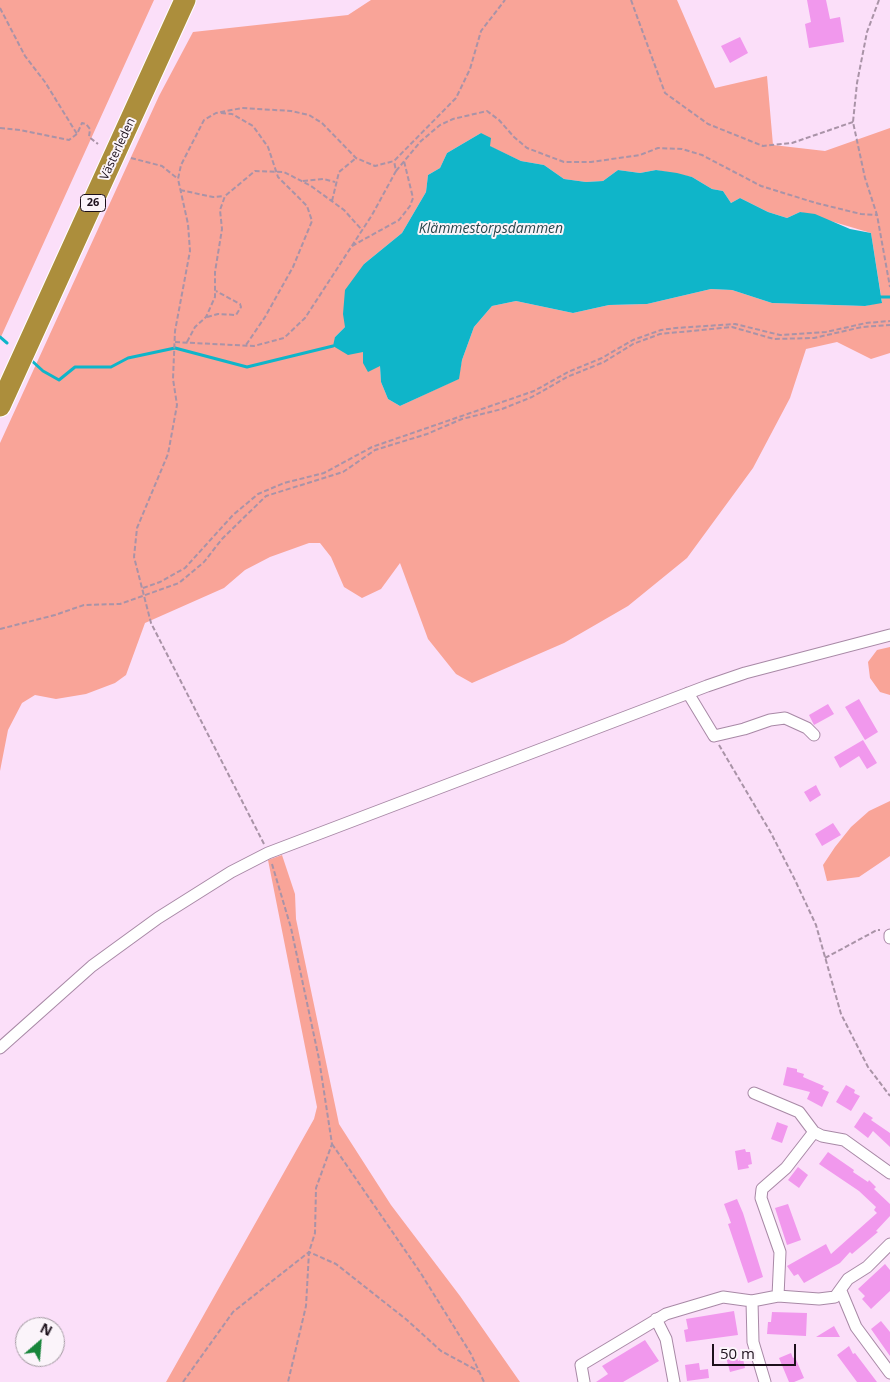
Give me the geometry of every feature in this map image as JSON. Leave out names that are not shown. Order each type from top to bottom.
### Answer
[{"type":"highway","name":"Västerleden","points":[[0,387],[176,0]]},
{"type":"highway","name":"Västerleden","points":[[0,406],[185,0]]},
{"type":"street","points":[[0,1048],[92,966],[158,918],[231,872],[268,853],[745,673],[890,635]]},
{"type":"street","points":[[688,693],[714,736],[744,729],[770,720],[785,718],[801,724],[814,735]]},
{"type":"street","points":[[754,1093],[799,1112],[814,1132],[822,1136],[844,1140],[890,1173]]},
{"type":"street","points":[[778,1296],[780,1252],[761,1198],[762,1189],[786,1168],[814,1132]]},
{"type":"street","points":[[584,1382],[581,1365],[656,1319],[679,1309],[723,1297],[752,1301],[778,1296],[827,1299],[835,1297],[841,1292],[848,1279],[867,1267],[890,1244]]},
{"type":"street","points":[[841,1292],[856,1328],[890,1373]]},
{"type":"street","points":[[752,1301],[754,1342],[765,1382]]},
{"type":"street","points":[[656,1319],[666,1339],[674,1382]]},
{"type":"path","points":[[484,1382],[471,1354],[420,1272],[332,1144],[319,1059],[292,928],[268,853],[151,623],[134,557],[136,528],[168,454],[177,405],[173,380],[176,319],[190,251],[188,224],[178,179],[181,165],[204,120],[216,113],[242,108],[291,111],[309,115],[322,123],[339,144],[356,158],[375,166],[394,161],[456,98],[470,69],[481,31],[505,0]]},
{"type":"path","points":[[631,0],[665,93],[708,124],[763,146],[792,143],[853,122]]},
{"type":"path","points":[[879,0],[867,32],[857,83],[853,122],[865,178],[877,214],[890,286]]},
{"type":"path","points":[[0,8],[25,56],[50,90],[77,134]]},
{"type":"path","points":[[175,342],[254,346],[284,338],[305,318],[362,230],[396,171],[417,146],[440,125],[454,119],[487,111],[499,120],[527,148],[564,162],[591,162],[640,155],[658,148],[682,149],[702,155],[761,186],[816,203],[861,214],[877,214]]},
{"type":"path","points":[[216,113],[232,114],[253,126],[268,147],[278,176],[307,206],[312,220],[293,267],[265,317],[246,345]]},
{"type":"path","points":[[0,128],[69,140],[77,134],[82,123],[86,124],[90,129],[89,137],[98,144]]},
{"type":"path","points":[[412,142],[417,146]]},
{"type":"path","points":[[127,157],[162,166],[178,179]]},
{"type":"path","points":[[332,201],[335,182],[339,172],[356,158]]},
{"type":"path","points":[[394,161],[396,171]]},
{"type":"path","points":[[351,247],[399,220],[410,206],[413,198],[404,161]]},
{"type":"path","points":[[187,342],[195,327],[206,317],[216,291],[215,272],[222,229],[220,210],[225,196],[255,171],[275,170],[303,181],[344,210],[362,230]]},
{"type":"path","points":[[303,181],[323,179],[335,182]]},
{"type":"path","points":[[180,190],[214,197],[225,196]]},
{"type":"path","points":[[206,317],[218,314],[236,315],[239,311],[240,304],[216,291]]},
{"type":"path","points":[[143,588],[160,582],[186,568],[233,515],[258,494],[284,483],[324,473],[372,447],[534,391],[568,372],[602,358],[632,340],[661,330],[676,328],[735,324],[780,335],[826,332],[866,323],[890,321]]},
{"type":"path","points":[[0,629],[55,616],[84,605],[120,604],[179,584],[204,562],[222,539],[266,496],[342,472],[375,450],[427,434],[462,419],[502,410],[532,397],[568,377],[604,362],[633,344],[660,334],[732,327],[774,339],[814,338],[862,327],[890,325]]},
{"type":"path","points":[[714,736],[772,833],[795,880],[816,925],[841,1014],[868,1066],[890,1096]]},
{"type":"path","points":[[824,959],[877,930],[888,935]]},
{"type":"path","points":[[288,1382],[306,1306],[309,1252],[315,1233],[316,1188],[332,1144]]},
{"type":"path","points":[[309,1252],[336,1264],[407,1320],[441,1351],[480,1372]]},
{"type":"path","points":[[183,1382],[232,1312],[309,1252]]},
{"type":"shaded area","points":[[0,0],[154,0],[0,339]]},
{"type":"shaded area","points":[[371,0],[677,0],[715,88],[767,76],[773,145],[825,151],[890,128],[890,353],[871,359],[837,342],[806,349],[790,398],[753,468],[687,558],[628,606],[564,643],[472,683],[456,674],[428,639],[400,563],[381,589],[362,598],[344,587],[331,557],[320,543],[309,543],[270,557],[245,570],[224,588],[145,623],[126,675],[115,683],[86,694],[56,699],[35,695],[22,703],[8,730],[0,771],[0,443],[159,96],[193,32],[348,15]],"holes":[[[481,133],[489,146],[521,161],[544,165],[564,179],[586,182],[603,181],[618,170],[640,173],[656,170],[692,177],[712,189],[723,191],[731,203],[740,198],[768,212],[787,218],[800,212],[871,233],[882,302],[865,306],[772,303],[732,290],[711,289],[647,304],[609,305],[573,313],[516,301],[492,306],[474,327],[462,360],[458,379],[400,406],[388,399],[381,382],[380,366],[364,352],[335,337],[345,327],[364,264],[402,233],[426,192],[428,175],[440,168],[447,153]]]},
{"type":"shaded area","points":[[890,647],[890,695],[880,692],[870,678],[868,662],[877,650]]},
{"type":"shaded area","points":[[890,801],[890,856],[859,877],[827,881],[823,865],[835,847],[851,827],[869,811]]},
{"type":"shaded area","points":[[282,855],[295,894],[296,919],[339,1124],[391,1205],[460,1296],[520,1382],[166,1382],[314,1119],[317,1107],[268,860]]},
{"type":"water","name":"Klämmestorpsdammen","points":[[481,133],[491,138],[490,146],[521,161],[544,165],[564,179],[586,182],[603,181],[618,170],[640,173],[656,170],[677,173],[692,177],[712,189],[723,191],[731,203],[740,198],[768,212],[787,218],[800,212],[815,214],[850,229],[871,233],[882,303],[865,306],[772,303],[732,290],[711,289],[647,304],[609,305],[573,313],[516,301],[492,306],[474,327],[462,360],[459,379],[400,406],[388,399],[381,382],[380,366],[368,372],[363,363],[363,352],[348,355],[333,346],[335,337],[345,327],[343,314],[345,290],[364,264],[402,233],[426,192],[428,175],[440,168],[447,153]]},
{"type":"building","points":[[807,0],[826,0],[830,19],[840,17],[844,42],[809,48],[805,24],[811,22]]},
{"type":"building","points":[[740,37],[748,53],[730,63],[721,46]]},
{"type":"building","points":[[859,699],[878,732],[865,740],[845,707]]},
{"type":"building","points":[[828,704],[834,714],[814,725],[809,715]]},
{"type":"building","points":[[863,740],[877,763],[867,769],[859,756],[840,768],[834,757]]},
{"type":"building","points":[[816,785],[821,795],[810,802],[804,792]]},
{"type":"building","points":[[833,823],[841,835],[822,846],[815,834]]},
{"type":"building","points":[[787,1067],[797,1069],[797,1072],[804,1074],[803,1077],[824,1086],[822,1089],[829,1092],[822,1107],[807,1099],[810,1092],[783,1085]]},
{"type":"building","points":[[846,1085],[855,1090],[854,1093],[860,1096],[851,1111],[836,1102]]},
{"type":"building","points":[[864,1112],[873,1118],[871,1120],[890,1133],[890,1147],[873,1131],[868,1138],[854,1127]]},
{"type":"building","points":[[777,1122],[788,1126],[782,1143],[771,1139]]},
{"type":"building","points":[[745,1149],[746,1152],[750,1152],[752,1164],[748,1165],[749,1168],[738,1170],[735,1151]]},
{"type":"building","points":[[828,1152],[854,1170],[853,1172],[868,1182],[869,1180],[876,1187],[874,1189],[890,1204],[890,1216],[876,1231],[878,1232],[852,1254],[850,1252],[840,1263],[804,1283],[798,1274],[794,1276],[787,1266],[826,1244],[831,1254],[877,1213],[874,1210],[876,1207],[859,1191],[819,1164]]},
{"type":"building","points":[[798,1167],[808,1175],[799,1188],[788,1180]]},
{"type":"building","points":[[737,1199],[763,1277],[748,1283],[728,1224],[731,1223],[724,1204]]},
{"type":"building","points":[[788,1204],[801,1240],[787,1245],[775,1208]]},
{"type":"building","points":[[885,1264],[890,1270],[890,1291],[871,1309],[862,1299],[865,1296],[858,1289]]},
{"type":"building","points":[[734,1311],[738,1335],[686,1342],[684,1330],[688,1329],[686,1319]]},
{"type":"building","points":[[772,1312],[807,1313],[806,1336],[767,1334],[768,1322],[771,1322]]},
{"type":"building","points":[[881,1321],[890,1332],[890,1356],[871,1329]]},
{"type":"building","points":[[834,1326],[840,1337],[816,1337]]},
{"type":"building","points":[[645,1340],[659,1361],[623,1382],[596,1382],[608,1374],[602,1366]]},
{"type":"building","points":[[849,1346],[853,1354],[855,1353],[877,1382],[857,1382],[837,1355]]},
{"type":"building","points":[[791,1353],[793,1358],[795,1357],[804,1378],[794,1382],[789,1382],[779,1358]]},
{"type":"building","points":[[736,1354],[738,1361],[743,1359],[745,1368],[730,1372],[726,1357]]},
{"type":"building","points":[[699,1363],[700,1370],[708,1369],[709,1378],[687,1381],[685,1365]]},
{"type":"waterway","points":[[880,297],[890,297]]},
{"type":"waterway","points":[[0,337],[7,343]]},
{"type":"waterway","points":[[31,360],[43,371],[59,380],[75,367],[111,367],[128,358],[175,348],[247,367],[333,346]]}]
